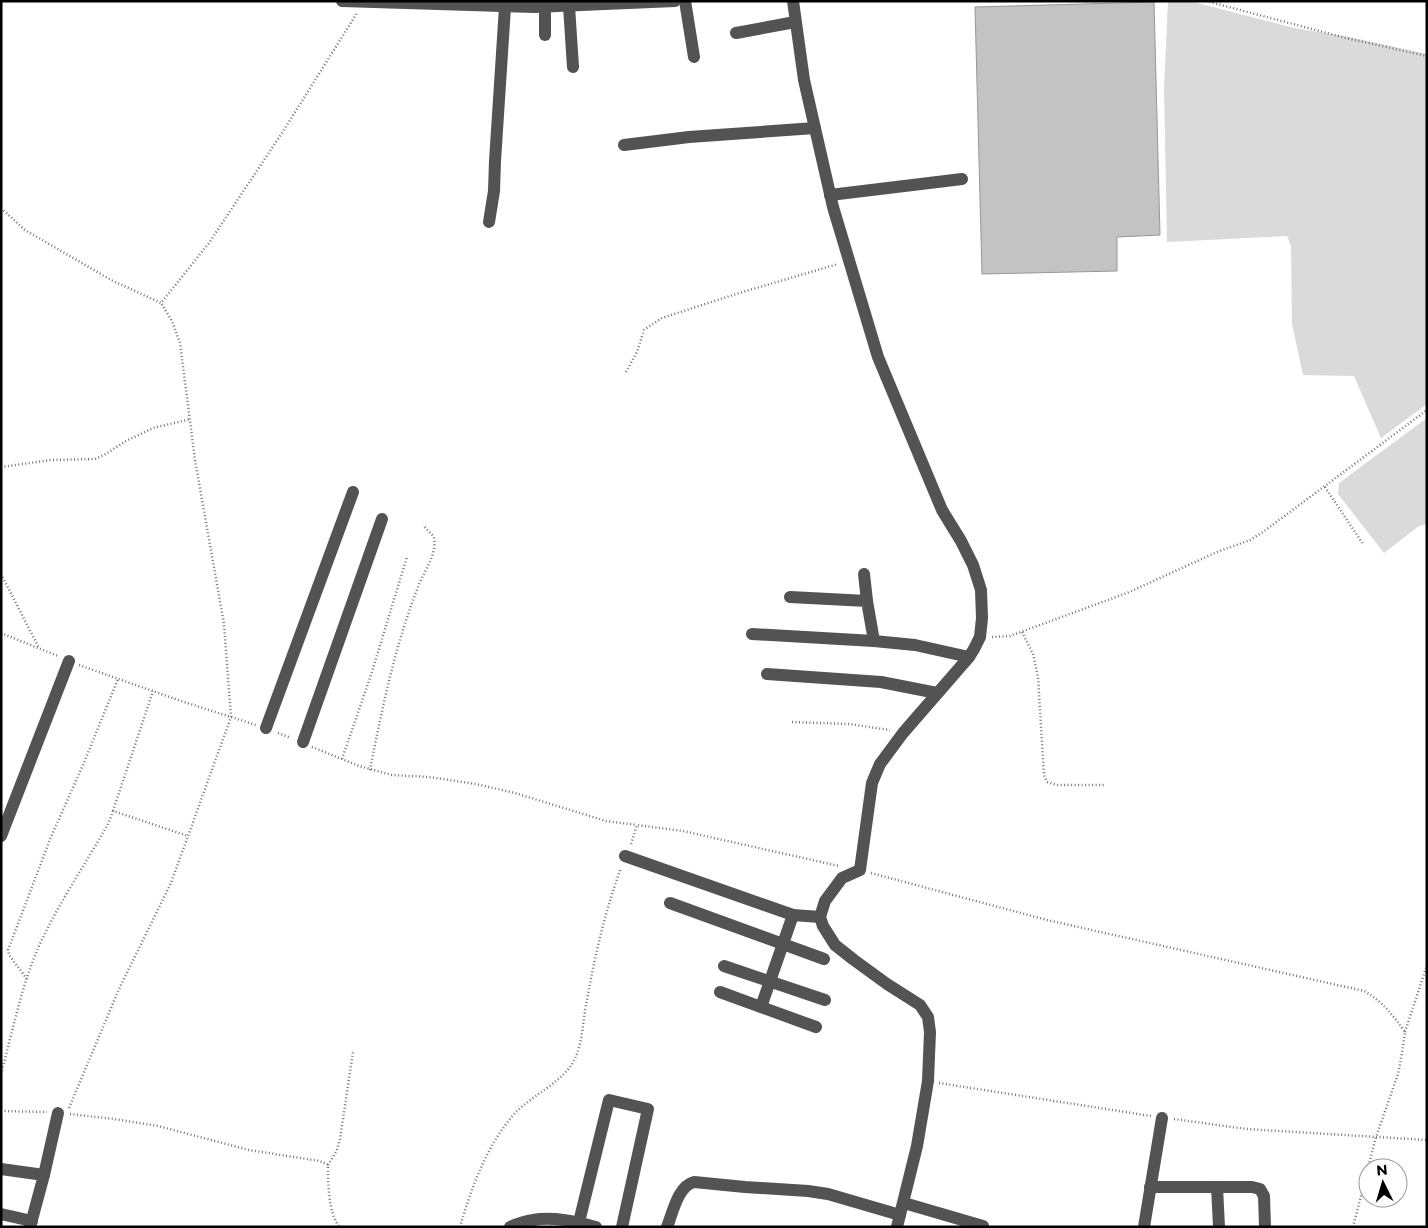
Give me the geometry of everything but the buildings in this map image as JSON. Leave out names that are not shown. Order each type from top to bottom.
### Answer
[{"type":"street","points":[[342,1],[505,7],[675,1]]},
{"type":"street","points":[[685,1],[694,57]]},
{"type":"street","points":[[667,1227],[681,1192],[694,1182],[745,1188],[808,1190],[828,1194],[899,1221],[917,1146],[929,1070],[930,1032],[928,1017],[920,1005],[886,984],[836,945],[823,926],[820,917],[825,901],[842,878],[860,870],[872,783],[880,764],[903,733],[969,657],[980,637],[982,618],[981,590],[973,565],[942,510],[878,357],[830,195],[804,80],[792,1]]},
{"type":"street","points":[[545,6],[545,35]]},
{"type":"street","points":[[569,6],[573,67]]},
{"type":"street","points":[[489,222],[494,191],[505,7]]},
{"type":"street","points":[[736,32],[795,22]]},
{"type":"street","points":[[624,145],[688,137],[815,128]]},
{"type":"street","points":[[830,195],[962,179]]},
{"type":"street","points":[[266,728],[353,492]]},
{"type":"street","points":[[303,742],[382,519]]},
{"type":"street","points":[[864,574],[874,640]]},
{"type":"street","points":[[790,596],[867,601]]},
{"type":"street","points":[[752,634],[874,640],[915,645],[969,657]]},
{"type":"street","points":[[1,836],[69,661]]},
{"type":"street","points":[[767,674],[881,682],[937,693]]},
{"type":"street","points":[[625,856],[793,915],[820,917]]},
{"type":"street","points":[[670,903],[824,959]]},
{"type":"street","points":[[761,1007],[793,915]]},
{"type":"street","points":[[724,966],[824,1000]]},
{"type":"street","points":[[720,992],[816,1027]]},
{"type":"street","points":[[510,1227],[533,1220],[545,1223],[587,1225],[609,1100],[648,1109],[622,1227]]},
{"type":"street","points":[[1,1214],[31,1224],[58,1113]]},
{"type":"street","points":[[1144,1227],[1162,1118]]},
{"type":"street","points":[[1,1168],[44,1175]]},
{"type":"street","points":[[1150,1187],[1252,1187],[1260,1189],[1264,1196],[1265,1227]]},
{"type":"street","points":[[1217,1187],[1219,1227]]},
{"type":"street","points":[[904,1202],[983,1226]]},
{"type":"path","points":[[1206,1],[1346,38],[1427,56]]},
{"type":"path","points":[[160,303],[209,243],[282,133],[365,2]]},
{"type":"path","points":[[1,208],[25,230],[110,280],[160,303],[172,321],[180,343],[195,460],[224,624],[231,717],[172,883],[119,990],[66,1114],[158,1126],[240,1148],[314,1159],[328,1165]]},
{"type":"path","points":[[626,372],[637,352],[644,330],[662,318],[849,261]]},
{"type":"path","points":[[980,637],[1010,636],[1126,593],[1217,552],[1250,540],[1427,410]]},
{"type":"path","points":[[1,467],[51,460],[95,459],[126,440],[153,428],[191,419]]},
{"type":"path","points":[[1324,487],[1363,544]]},
{"type":"path","points":[[370,770],[395,654],[418,586],[434,552],[434,538],[423,525]]},
{"type":"path","points":[[342,759],[371,675],[407,557]]},
{"type":"path","points":[[1,574],[39,649]]},
{"type":"path","points":[[1022,631],[1033,654],[1038,677],[1044,775],[1047,782],[1057,785],[1106,785]]},
{"type":"path","points":[[1,633],[118,679],[266,728],[370,770],[392,775],[429,777],[476,784],[515,793],[606,821],[682,831],[860,870],[1047,920],[1364,991],[1379,1000],[1405,1032]]},
{"type":"path","points":[[27,979],[9,955],[10,943],[51,837],[118,679]]},
{"type":"path","points":[[1,1074],[27,979],[37,952],[59,909],[104,831],[113,811],[153,691]]},
{"type":"path","points":[[792,722],[849,724],[903,733]]},
{"type":"path","points":[[113,811],[188,836]]},
{"type":"path","points":[[460,1227],[483,1162],[496,1137],[517,1111],[568,1070],[576,1056],[592,970],[607,907],[635,834],[637,824]]},
{"type":"path","points":[[1371,1158],[1376,1136],[1400,1067],[1405,1032],[1427,965]]},
{"type":"path","points":[[340,1227],[336,1223],[333,1212],[328,1186],[328,1165],[337,1150],[340,1139],[353,1052]]},
{"type":"path","points":[[1,1111],[58,1113]]},
{"type":"path","points":[[1376,1136],[1427,1140]]},
{"type":"path","points":[[1353,1227],[1358,1208]]},
{"type":"shaded area","points":[[1168,1],[1190,1],[1294,28],[1349,37],[1427,54],[1427,404],[1381,438],[1354,376],[1303,375],[1292,324],[1291,246],[1287,236],[1167,242],[1164,89]]},
{"type":"shaded area","points":[[1427,418],[1427,524],[1419,526],[1384,553],[1338,494],[1339,483]]}]
